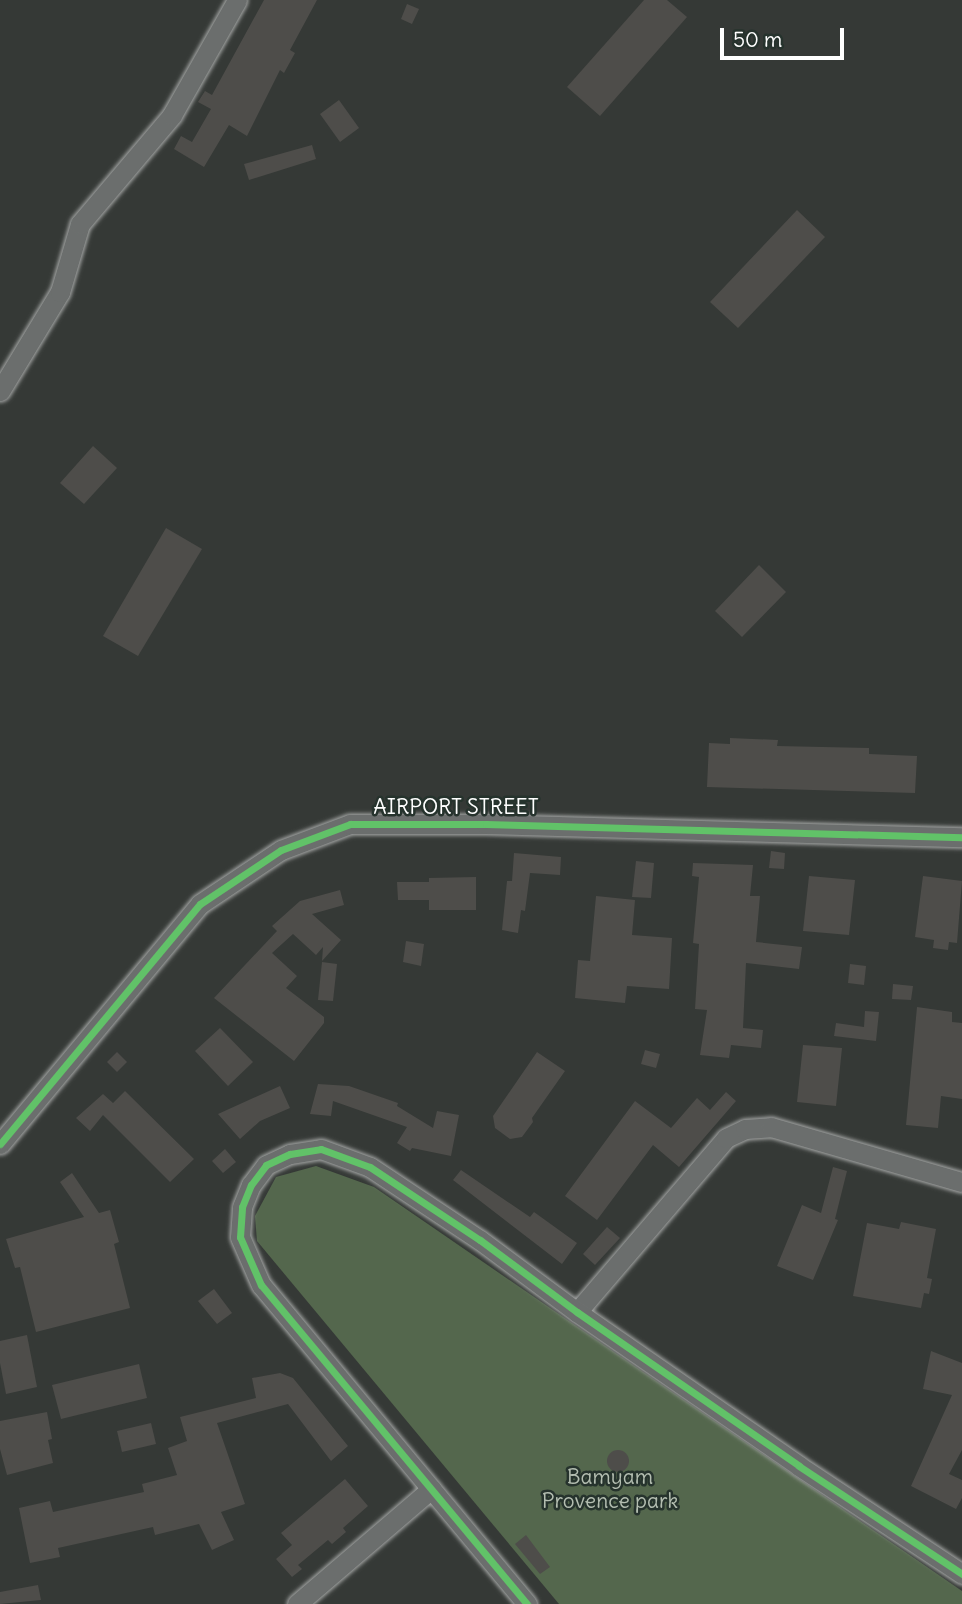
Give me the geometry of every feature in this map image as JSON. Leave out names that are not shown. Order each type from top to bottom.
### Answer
[{"type":"street","points":[[0,391],[60,292],[80,224],[173,115],[237,0]]},
{"type":"street","name":"AIRPORT STREET","points":[[0,1144],[200,904],[281,850],[350,824],[486,824],[962,837]]},
{"type":"street","points":[[577,1312],[726,1138],[745,1129],[771,1127],[962,1182]]},
{"type":"street","points":[[527,1604],[261,1285],[240,1237],[242,1207],[251,1185],[266,1166],[290,1154],[321,1149],[370,1167],[480,1240],[577,1312],[962,1574]]},
{"type":"street","points":[[297,1604],[431,1489]]},
{"type":"green space","name":"Bamyam Provence park","points":[[316,1166],[374,1187],[962,1591],[962,1604],[559,1604],[257,1241],[255,1216],[276,1177]]},
{"type":"building","points":[[264,0],[317,0],[290,50],[295,53],[284,73],[280,70],[247,136],[229,125],[204,167],[174,149],[181,136],[192,142],[211,109],[198,102],[205,91],[212,95]]},
{"type":"building","points":[[644,0],[667,0],[687,17],[600,116],[567,87]]},
{"type":"building","points":[[407,4],[419,9],[412,24],[401,19]]},
{"type":"building","points":[[339,100],[359,128],[340,142],[320,114]]},
{"type":"building","points":[[312,145],[316,159],[249,180],[244,164]]},
{"type":"building","points":[[797,210],[825,237],[738,328],[710,302]]},
{"type":"building","points":[[93,446],[117,468],[84,504],[60,483]]},
{"type":"building","points":[[166,528],[202,549],[138,656],[103,636]]},
{"type":"building","points":[[759,565],[786,592],[742,637],[715,611]]},
{"type":"building","points":[[730,738],[778,740],[777,746],[869,748],[869,754],[917,756],[915,793],[707,787],[709,743],[730,744]]},
{"type":"building","points":[[771,851],[785,853],[784,869],[769,868]]},
{"type":"building","points":[[514,853],[561,857],[560,875],[530,873],[525,911],[521,910],[518,933],[502,930],[507,881],[512,881]]},
{"type":"building","points":[[636,861],[654,863],[651,898],[632,897]]},
{"type":"building","points":[[693,863],[753,865],[750,896],[760,896],[756,942],[802,947],[799,969],[746,963],[743,1028],[763,1030],[761,1048],[731,1045],[729,1058],[700,1055],[707,1010],[695,1009],[699,944],[693,943],[699,877],[692,876]]},
{"type":"building","points":[[809,876],[855,880],[849,935],[803,931]]},
{"type":"building","points":[[923,876],[962,881],[957,943],[949,942],[948,950],[933,948],[934,940],[915,937]]},
{"type":"building","points":[[476,877],[476,910],[429,910],[429,900],[398,900],[397,882]]},
{"type":"building","points":[[340,890],[344,905],[312,914],[341,940],[322,961],[323,947],[316,955],[293,934],[272,953],[297,976],[286,988],[324,1017],[324,1023],[294,1061],[214,998],[277,931],[272,926],[300,901]]},
{"type":"building","points":[[596,896],[635,900],[632,935],[672,938],[669,989],[627,986],[625,1003],[575,998],[578,960],[590,961]]},
{"type":"building","points":[[406,941],[424,944],[421,966],[403,962]]},
{"type":"building","points":[[322,962],[337,964],[333,1001],[318,1000]]},
{"type":"building","points":[[850,964],[866,966],[864,985],[848,983]]},
{"type":"building","points":[[893,984],[913,986],[911,1000],[892,999]]},
{"type":"building","points":[[917,1007],[952,1012],[952,1022],[962,1023],[962,1099],[941,1096],[938,1128],[906,1125]]},
{"type":"building","points":[[865,1011],[879,1012],[876,1041],[834,1036],[836,1023],[864,1027]]},
{"type":"building","points":[[220,1028],[253,1062],[228,1086],[195,1051]]},
{"type":"building","points":[[803,1045],[842,1048],[836,1106],[797,1102]]},
{"type":"building","points":[[645,1050],[660,1054],[656,1068],[641,1064]]},
{"type":"building","points":[[117,1052],[127,1062],[117,1072],[107,1062]]},
{"type":"building","points":[[537,1052],[565,1071],[522,1137],[510,1139],[495,1128],[493,1116]]},
{"type":"building","points":[[318,1084],[349,1086],[398,1103],[397,1106],[433,1128],[437,1111],[459,1115],[451,1156],[412,1148],[410,1151],[397,1143],[407,1127],[333,1101],[331,1116],[310,1114]]},
{"type":"building","points":[[280,1086],[290,1108],[260,1121],[240,1139],[218,1114]]},
{"type":"building","points":[[125,1091],[194,1159],[170,1182],[103,1115],[90,1131],[76,1118],[103,1094],[113,1103]]},
{"type":"building","points":[[726,1092],[736,1101],[679,1167],[653,1145],[597,1220],[565,1196],[635,1101],[671,1128],[697,1098],[710,1110]]},
{"type":"building","points":[[225,1149],[236,1162],[223,1173],[212,1161]]},
{"type":"building","points":[[833,1167],[847,1171],[835,1219],[838,1220],[813,1280],[777,1266],[802,1205],[821,1213]]},
{"type":"building","points":[[461,1170],[530,1217],[534,1212],[577,1243],[562,1264],[453,1180]]},
{"type":"building","points":[[72,1173],[99,1213],[110,1210],[119,1242],[114,1244],[130,1308],[36,1332],[20,1267],[15,1268],[6,1239],[84,1217],[60,1182]]},
{"type":"building","points":[[901,1222],[936,1229],[927,1278],[932,1279],[929,1294],[924,1293],[921,1308],[853,1296],[867,1223],[899,1229]]},
{"type":"building","points":[[607,1227],[620,1238],[595,1265],[583,1254]]},
{"type":"building","points":[[214,1289],[232,1313],[217,1324],[198,1301]]},
{"type":"building","points":[[27,1335],[37,1387],[6,1394],[0,1363],[0,1341]]},
{"type":"building","points":[[931,1351],[962,1363],[962,1450],[949,1474],[962,1480],[962,1498],[956,1509],[911,1486],[952,1395],[923,1389]]},
{"type":"building","points":[[139,1364],[147,1398],[61,1419],[52,1385]]},
{"type":"building","points":[[280,1373],[293,1378],[348,1446],[331,1461],[288,1404],[217,1423],[245,1504],[221,1512],[234,1540],[212,1550],[199,1524],[155,1535],[153,1527],[58,1548],[60,1557],[30,1563],[19,1508],[50,1501],[53,1512],[144,1492],[142,1484],[177,1475],[168,1448],[187,1441],[180,1417],[256,1398],[252,1378]]},
{"type":"building","points":[[47,1412],[52,1439],[48,1440],[53,1463],[7,1475],[0,1449],[0,1421]]},
{"type":"building","points":[[151,1423],[156,1444],[122,1452],[117,1431]]},
{"type":"building","points":[[618,1450],[626,1453],[629,1461],[626,1469],[618,1472],[610,1469],[607,1461],[610,1453]]},
{"type":"building","points":[[345,1479],[368,1506],[343,1528],[346,1532],[332,1544],[328,1540],[298,1565],[302,1569],[292,1577],[276,1559],[292,1545],[281,1533]]},
{"type":"building","points":[[526,1535],[550,1567],[540,1574],[515,1544]]},
{"type":"building","points":[[38,1585],[41,1600],[0,1604],[0,1592]]},
{"type":"cycle path","points":[[0,1144],[200,904],[281,850],[350,824],[486,824],[962,837]]},
{"type":"cycle path","points":[[527,1604],[261,1285],[240,1237],[242,1207],[251,1185],[266,1165],[290,1154],[321,1149],[370,1167],[480,1240],[577,1312],[799,1466],[962,1574]]}]
